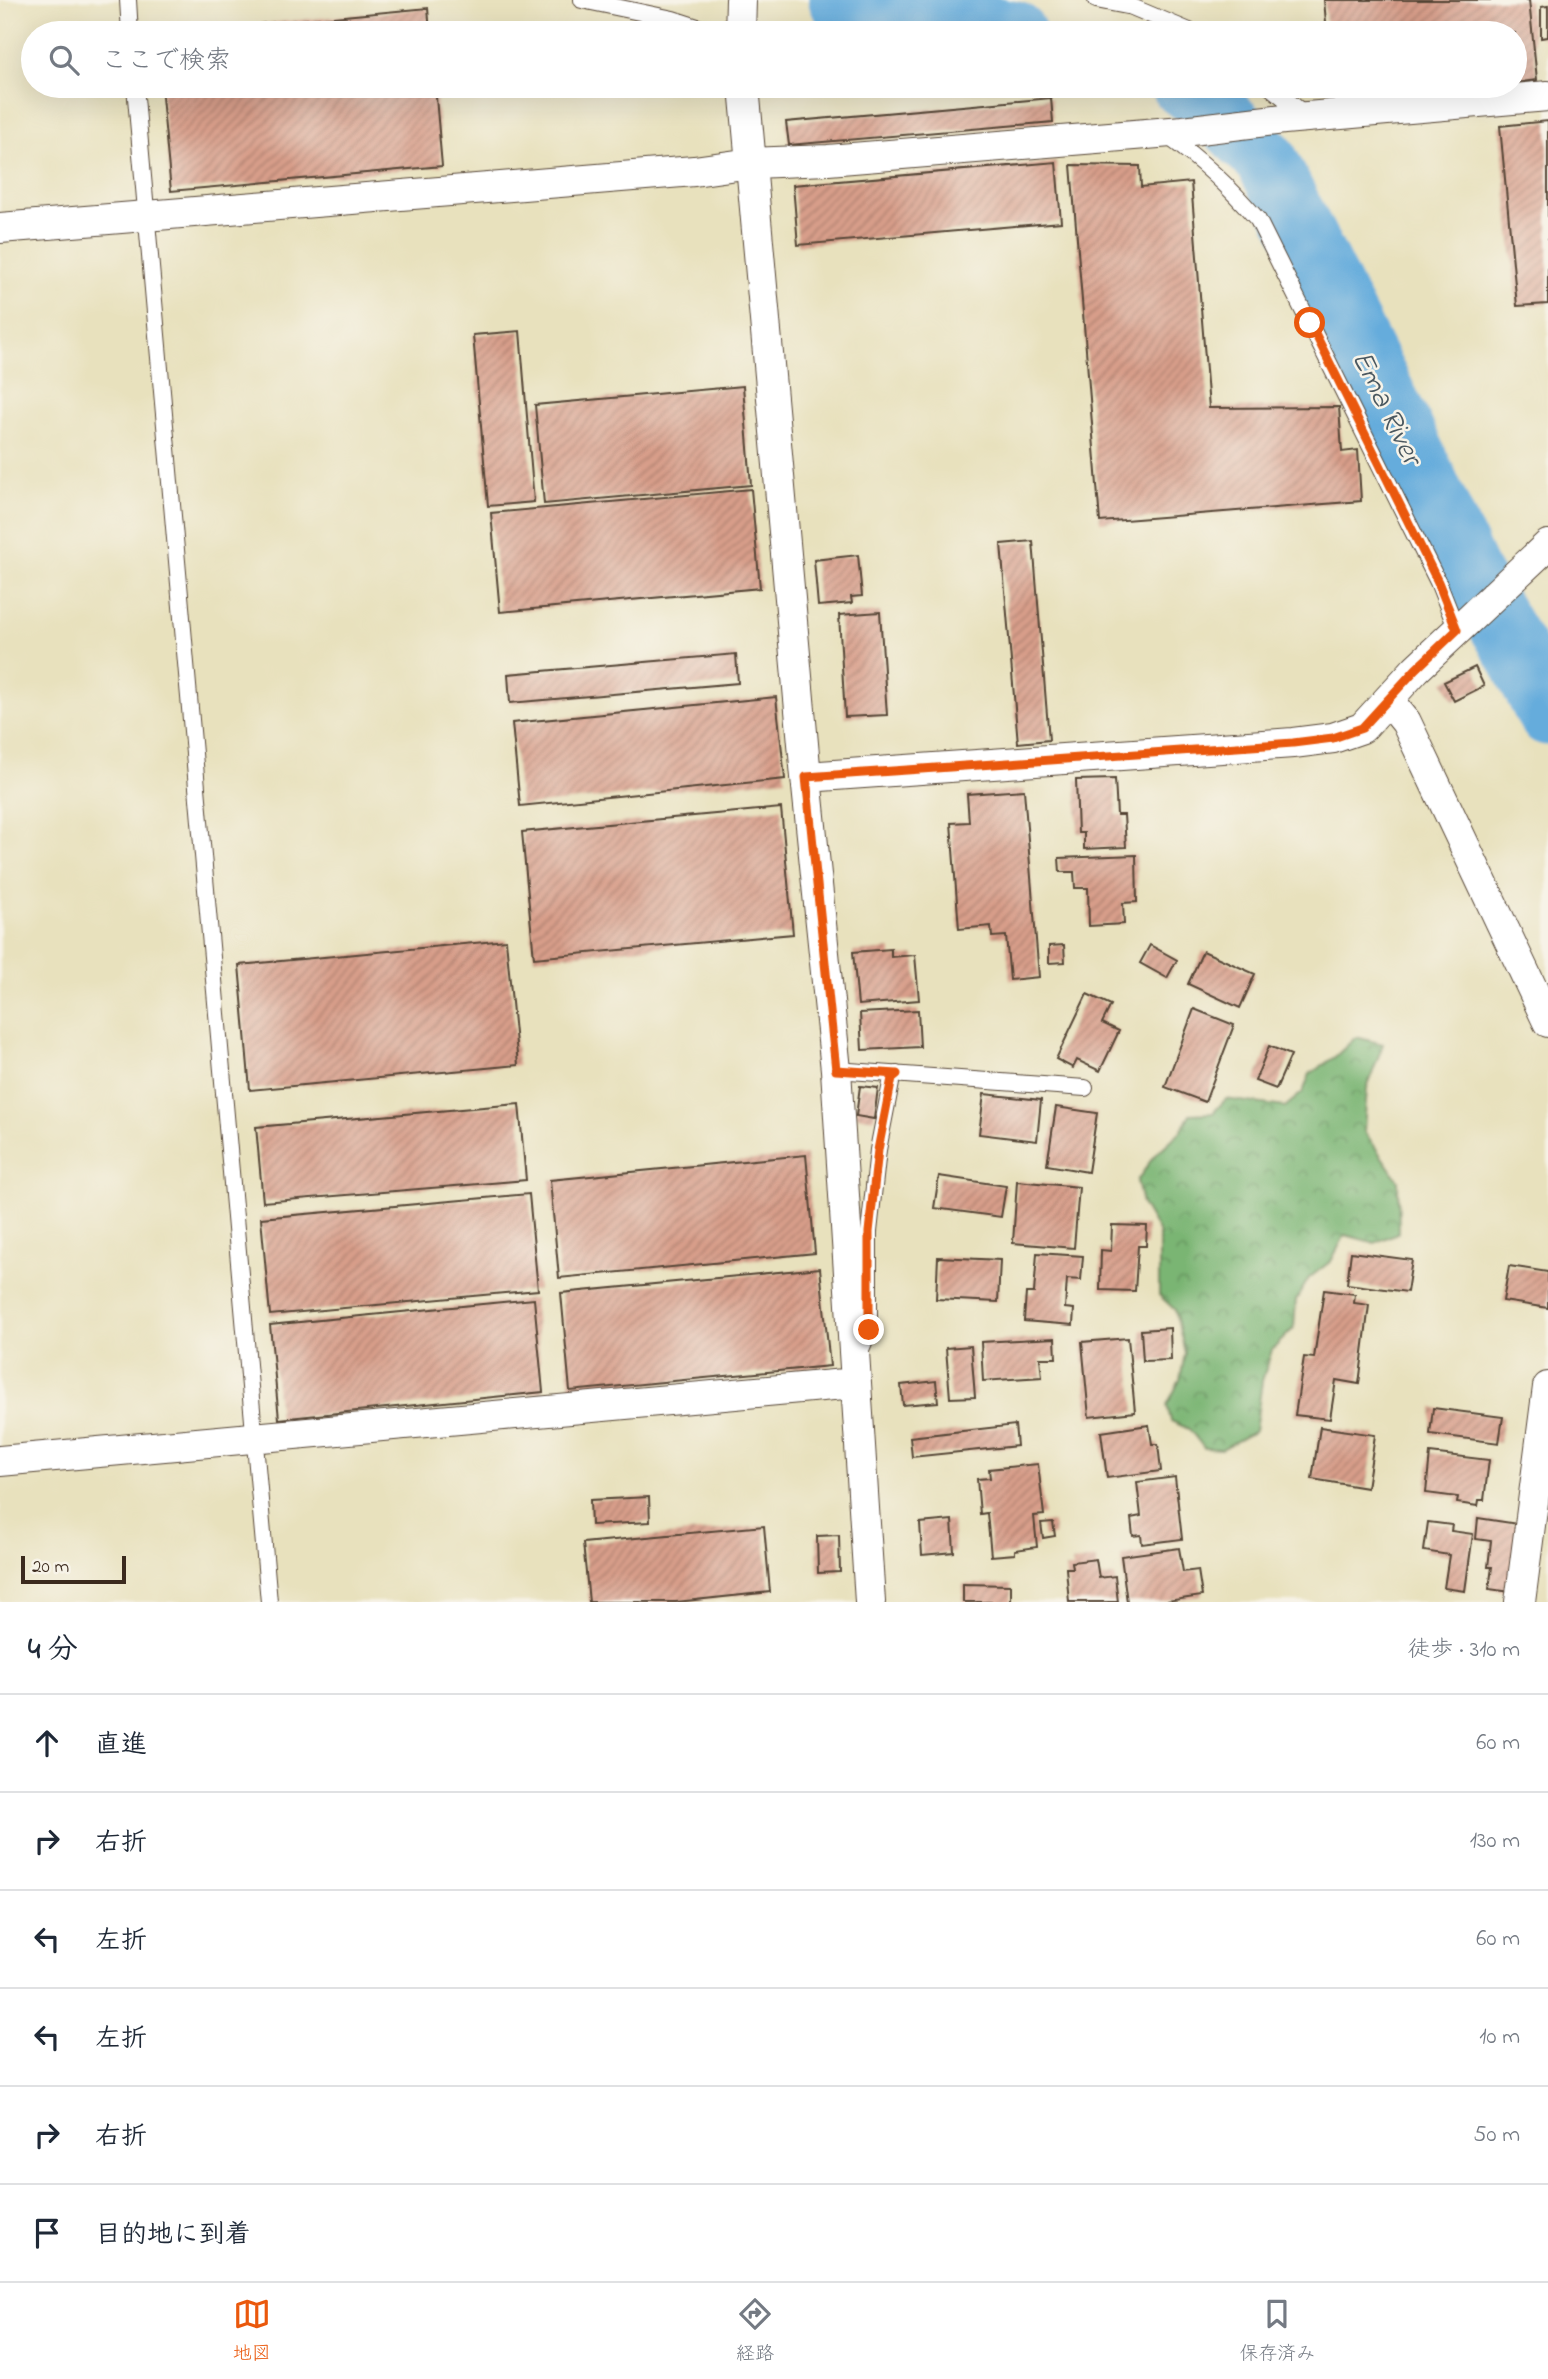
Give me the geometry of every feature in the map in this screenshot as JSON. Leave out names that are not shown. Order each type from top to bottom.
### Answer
[{"type":"street","points":[[1527,98],[1548,96]]},
{"type":"street","points":[[745,98],[806,777],[836,1070],[870,1602]]},
{"type":"street","points":[[0,228],[680,172],[751,163],[842,159],[1173,132],[1296,118],[1525,98]]},
{"type":"street","points":[[806,777],[1333,738],[1362,728],[1464,623],[1548,545]]},
{"type":"street","points":[[1388,700],[1406,722],[1548,1022]]},
{"type":"street","points":[[0,1461],[854,1376]]},
{"type":"street","points":[[1520,1602],[1548,1387]]},
{"type":"lane","points":[[128,0],[129,21]]},
{"type":"lane","points":[[582,0],[679,21]]},
{"type":"lane","points":[[1096,0],[1132,7],[1165,21]]},
{"type":"lane","points":[[136,98],[269,1602]]},
{"type":"lane","points":[[1279,98],[1296,118]]},
{"type":"lane","points":[[1173,132],[1230,187],[1258,220],[1438,582],[1464,623]]},
{"type":"lane","points":[[836,1070],[1085,1088]]},
{"type":"lane","points":[[854,1376],[869,1330],[869,1232],[878,1150],[892,1078],[897,1074]]},
{"type":"green space","points":[[1356,1037],[1383,1044],[1367,1088],[1364,1131],[1398,1180],[1399,1232],[1375,1243],[1345,1235],[1331,1261],[1309,1278],[1296,1300],[1294,1328],[1272,1350],[1262,1381],[1255,1431],[1222,1449],[1204,1448],[1189,1429],[1171,1421],[1167,1405],[1180,1380],[1185,1353],[1175,1310],[1159,1295],[1159,1233],[1142,1204],[1137,1181],[1154,1156],[1181,1131],[1190,1114],[1213,1113],[1226,1099],[1285,1107],[1303,1092],[1310,1074],[1336,1056]]},
{"type":"building","points":[[1324,0],[1529,0],[1537,80],[1527,81],[1527,21],[1326,21]]},
{"type":"building","points":[[1548,6],[1548,37],[1541,38],[1541,7]]},
{"type":"building","points":[[428,8],[429,21],[291,21]]},
{"type":"building","points":[[162,98],[436,98],[442,166],[171,191]]},
{"type":"building","points":[[1051,98],[1053,122],[789,145],[786,122]]},
{"type":"building","points":[[1333,98],[1363,98],[1333,101]]},
{"type":"building","points":[[1548,121],[1548,304],[1517,306],[1500,126]]},
{"type":"building","points":[[1056,162],[1061,222],[798,245],[793,185]]},
{"type":"building","points":[[1071,165],[1140,166],[1141,187],[1191,182],[1209,408],[1339,407],[1342,452],[1358,450],[1361,501],[1100,522]]},
{"type":"building","points":[[520,331],[534,502],[488,506],[473,335]]},
{"type":"building","points":[[743,386],[751,485],[544,504],[535,405]]},
{"type":"building","points":[[751,489],[760,588],[500,612],[491,513]]},
{"type":"building","points":[[1033,541],[1049,740],[1018,743],[1001,544]]},
{"type":"building","points":[[858,555],[862,596],[851,597],[852,603],[818,606],[814,560]]},
{"type":"building","points":[[880,612],[887,715],[845,717],[839,615]]},
{"type":"building","points":[[736,654],[738,683],[510,703],[508,674]]},
{"type":"building","points":[[1475,667],[1484,686],[1454,701],[1444,682]]},
{"type":"building","points":[[776,697],[785,779],[520,806],[512,723]]},
{"type":"building","points":[[1115,779],[1117,815],[1124,815],[1126,847],[1084,849],[1084,833],[1078,833],[1076,780]]},
{"type":"building","points":[[1024,790],[1039,977],[1010,980],[1006,936],[992,937],[991,926],[959,929],[951,823],[969,822],[967,794]]},
{"type":"building","points":[[781,808],[793,934],[534,958],[522,832]]},
{"type":"building","points":[[1136,855],[1137,902],[1123,903],[1124,924],[1089,926],[1088,888],[1075,888],[1074,872],[1060,872],[1059,858]]},
{"type":"building","points":[[506,940],[518,1065],[250,1090],[239,965]]},
{"type":"building","points":[[1064,945],[1065,962],[1049,963],[1049,946]]},
{"type":"building","points":[[1150,945],[1177,960],[1167,978],[1140,963]]},
{"type":"building","points":[[891,949],[891,957],[915,955],[919,1000],[858,1005],[853,952]]},
{"type":"building","points":[[1203,951],[1255,974],[1240,1008],[1188,984]]},
{"type":"building","points":[[1087,994],[1111,1005],[1102,1023],[1119,1031],[1100,1071],[1077,1060],[1073,1068],[1056,1059]]},
{"type":"building","points":[[1194,1009],[1234,1025],[1205,1102],[1165,1087]]},
{"type":"building","points":[[918,1010],[920,1047],[862,1050],[860,1013]]},
{"type":"building","points":[[1269,1046],[1291,1055],[1276,1089],[1255,1081]]},
{"type":"building","points":[[860,1086],[878,1088],[874,1119],[856,1116]]},
{"type":"building","points":[[984,1094],[1041,1100],[1037,1141],[979,1134]]},
{"type":"building","points":[[519,1104],[526,1180],[263,1202],[256,1127]]},
{"type":"building","points":[[1056,1107],[1097,1113],[1088,1172],[1047,1165]]},
{"type":"building","points":[[806,1155],[815,1253],[559,1278],[550,1180]]},
{"type":"building","points":[[939,1176],[1006,1186],[1001,1217],[934,1208]]},
{"type":"building","points":[[1017,1181],[1079,1187],[1074,1248],[1013,1243]]},
{"type":"building","points":[[529,1194],[538,1290],[270,1315],[261,1218]]},
{"type":"building","points":[[1112,1225],[1147,1226],[1146,1246],[1138,1246],[1135,1291],[1100,1290],[1101,1250],[1111,1251]]},
{"type":"building","points":[[1351,1252],[1412,1260],[1407,1292],[1347,1284]]},
{"type":"building","points":[[1037,1253],[1083,1256],[1081,1280],[1067,1279],[1065,1308],[1074,1309],[1073,1325],[1024,1321],[1026,1293],[1034,1293]]},
{"type":"building","points":[[938,1257],[1000,1260],[998,1302],[936,1299]]},
{"type":"building","points":[[1509,1266],[1548,1272],[1548,1308],[1503,1301]]},
{"type":"building","points":[[820,1268],[830,1366],[570,1391],[561,1293]]},
{"type":"building","points":[[1324,1290],[1355,1294],[1354,1303],[1369,1305],[1359,1384],[1336,1380],[1330,1419],[1295,1415],[1304,1357],[1314,1358]]},
{"type":"building","points":[[534,1299],[543,1392],[279,1419],[270,1325]]},
{"type":"building","points":[[1170,1328],[1171,1360],[1143,1361],[1141,1330]]},
{"type":"building","points":[[1055,1338],[1056,1358],[1040,1358],[1042,1377],[983,1381],[981,1342]]},
{"type":"building","points":[[1128,1338],[1135,1412],[1089,1417],[1082,1342]]},
{"type":"building","points":[[971,1346],[975,1397],[950,1398],[946,1348]]},
{"type":"building","points":[[936,1381],[938,1402],[903,1405],[901,1385]]},
{"type":"building","points":[[1433,1408],[1503,1417],[1499,1443],[1430,1434]]},
{"type":"building","points":[[1015,1425],[1017,1446],[912,1457],[910,1437]]},
{"type":"building","points":[[1149,1425],[1152,1444],[1158,1444],[1161,1471],[1107,1478],[1101,1432]]},
{"type":"building","points":[[1320,1427],[1375,1435],[1367,1488],[1312,1479]]},
{"type":"building","points":[[1430,1453],[1489,1460],[1484,1500],[1479,1500],[1478,1506],[1457,1503],[1458,1497],[1426,1493]]},
{"type":"building","points":[[1038,1464],[1044,1515],[1034,1516],[1037,1547],[1015,1550],[1015,1554],[991,1556],[987,1513],[980,1514],[977,1479],[990,1478],[989,1469]]},
{"type":"building","points":[[1175,1477],[1182,1539],[1142,1544],[1141,1535],[1133,1536],[1131,1518],[1141,1516],[1137,1482]]},
{"type":"building","points":[[649,1497],[650,1522],[591,1525],[590,1500]]},
{"type":"building","points":[[1478,1518],[1518,1524],[1511,1592],[1489,1589],[1491,1541],[1476,1539]]},
{"type":"building","points":[[952,1520],[954,1552],[922,1555],[920,1523]]},
{"type":"building","points":[[1053,1522],[1055,1536],[1043,1538],[1041,1523]]},
{"type":"building","points":[[1428,1522],[1452,1525],[1451,1531],[1473,1534],[1465,1591],[1444,1588],[1449,1555],[1424,1551]]},
{"type":"building","points":[[764,1526],[770,1592],[676,1602],[589,1602],[583,1543]]},
{"type":"building","points":[[839,1535],[840,1572],[818,1573],[817,1536]]},
{"type":"building","points":[[1179,1548],[1183,1572],[1198,1570],[1202,1596],[1160,1602],[1127,1602],[1121,1556]]},
{"type":"building","points":[[1096,1559],[1099,1578],[1115,1576],[1118,1602],[1069,1602],[1066,1568],[1073,1568],[1072,1562]]},
{"type":"building","points":[[963,1584],[1011,1585],[1011,1602],[963,1602]]},
{"type":"waterway","name":"Ema River","points":[[840,0],[951,21]]},
{"type":"waterway","name":"Ema River","points":[[1203,98],[1266,159],[1406,438],[1468,572],[1518,655],[1548,714]]},
{"type":"route","points":[[869,1330],[869,1232],[878,1150],[892,1078],[897,1074],[836,1070],[806,777],[1293,743],[1333,738],[1362,728],[1416,669],[1457,630],[1438,582],[1310,323]]}]
